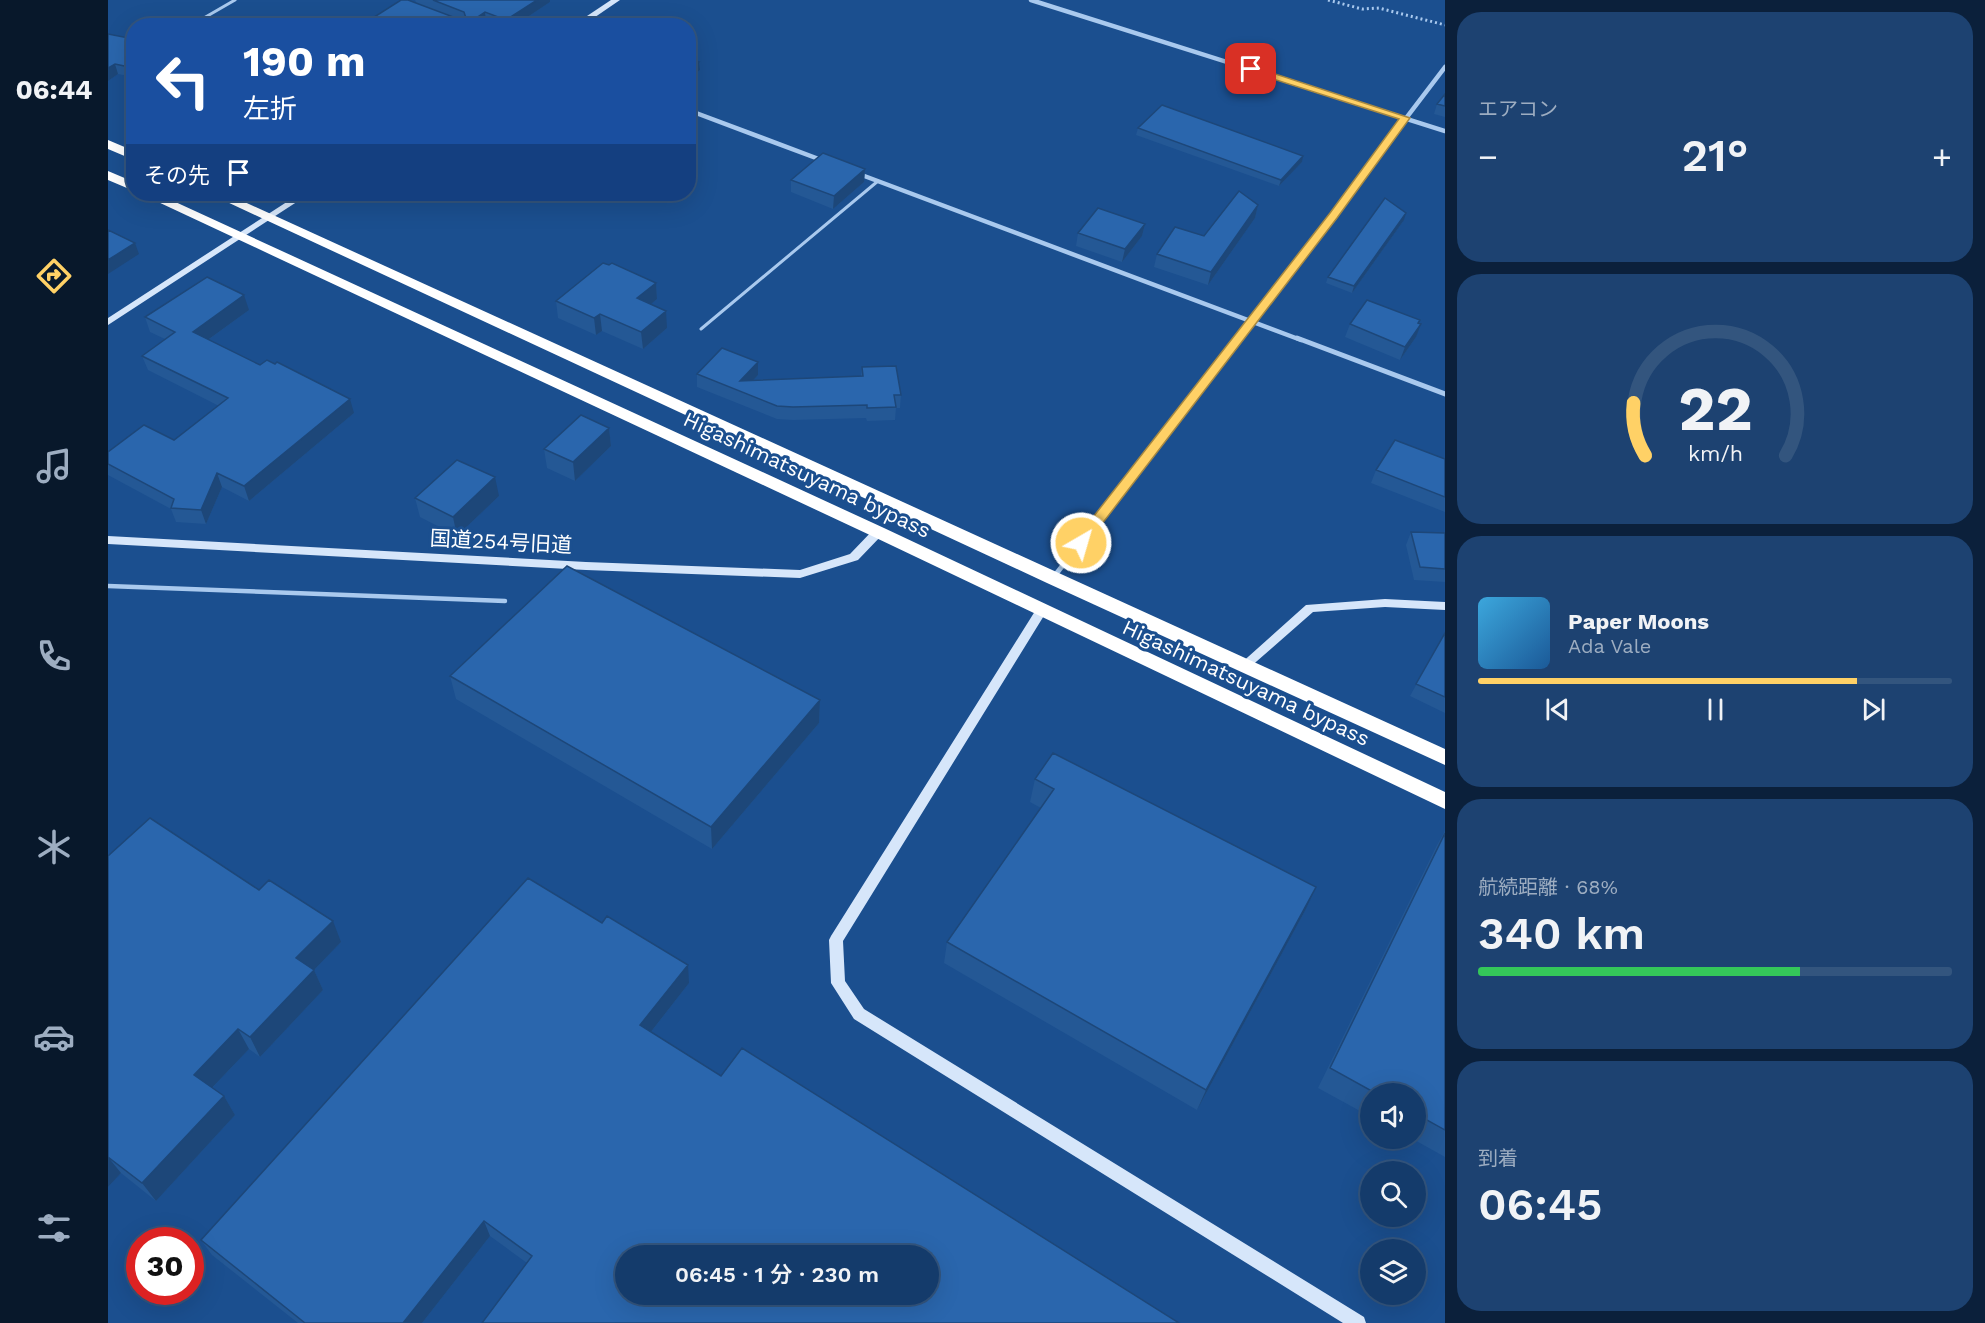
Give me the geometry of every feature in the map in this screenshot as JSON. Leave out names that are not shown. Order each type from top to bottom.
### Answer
[{"type":"highway","points":[[108,144],[126,152]]},
{"type":"highway","points":[[108,176],[126,184]]},
{"type":"highway","name":"Higashimatsuyama bypass","points":[[164,201],[240,234],[878,532],[1445,801]]},
{"type":"highway","name":"Higashimatsuyama bypass","points":[[233,201],[1445,757]]},
{"type":"street","points":[[588,18],[616,0]]},
{"type":"street","points":[[1031,0],[1445,131]]},
{"type":"street","points":[[1053,579],[1334,216],[1445,66]]},
{"type":"street","points":[[696,113],[833,164]]},
{"type":"street","points":[[856,172],[1445,394]]},
{"type":"street","points":[[108,322],[292,201]]},
{"type":"street","name":"国道254号旧道","points":[[108,540],[586,566],[800,574],[854,557],[878,532]]},
{"type":"street","points":[[1245,665],[1311,608],[1385,603],[1445,606]]},
{"type":"street","points":[[1041,611],[836,940],[838,983],[859,1014],[1358,1323]]},
{"type":"lane","points":[[204,18],[235,0]]},
{"type":"lane","points":[[701,329],[878,181]]},
{"type":"lane","points":[[108,586],[505,601]]},
{"type":"path","points":[[1328,0],[1362,9],[1379,8],[1445,25]]},
{"type":"building","points":[[401,0],[408,0],[456,18],[373,18]]},
{"type":"building","points":[[433,0],[537,0],[509,18],[501,18],[485,12],[476,18],[466,18],[464,12]]},
{"type":"building","points":[[108,34],[126,37],[126,66],[115,64],[108,68]]},
{"type":"building","points":[[1445,94],[1445,106],[1437,104]]},
{"type":"building","points":[[1162,105],[1303,156],[1281,180],[1138,128]]},
{"type":"building","points":[[823,153],[865,169],[834,196],[791,180]]},
{"type":"building","points":[[1239,191],[1258,205],[1211,272],[1157,254],[1175,227],[1204,236]]},
{"type":"building","points":[[1385,198],[1406,213],[1354,286],[1328,277]]},
{"type":"building","points":[[1098,208],[1145,224],[1125,249],[1078,233]]},
{"type":"building","points":[[108,230],[135,243],[108,260]]},
{"type":"building","points":[[603,263],[609,265],[612,263],[656,283],[637,298],[666,311],[641,332],[600,314],[594,318],[556,301]]},
{"type":"building","points":[[207,277],[244,295],[193,332],[260,365],[267,360],[275,364],[277,362],[350,399],[244,486],[217,473],[201,510],[171,508],[174,499],[108,464],[108,452],[144,425],[174,440],[228,398],[142,356],[175,332],[145,317]]},
{"type":"building","points":[[1367,300],[1420,320],[1418,323],[1421,324],[1405,347],[1350,324]]},
{"type":"building","points":[[722,348],[758,362],[740,381],[863,376],[862,367],[896,366],[901,395],[894,395],[896,407],[777,406],[697,374]]},
{"type":"building","points":[[581,415],[609,428],[573,462],[544,449]]},
{"type":"building","points":[[1395,440],[1445,459],[1445,497],[1376,470]]},
{"type":"building","points":[[457,460],[495,477],[453,517],[415,498]]},
{"type":"building","points":[[1411,532],[1445,533],[1445,569],[1420,567]]},
{"type":"building","points":[[567,566],[820,700],[711,827],[450,676]]},
{"type":"building","points":[[1445,633],[1445,697],[1416,684]]},
{"type":"building","points":[[1053,753],[1316,887],[1206,1090],[947,942],[1054,789],[1035,779]]},
{"type":"building","points":[[150,818],[259,890],[269,880],[333,921],[296,958],[314,970],[250,1037],[238,1029],[194,1075],[224,1096],[142,1183],[108,1157],[108,856]]},
{"type":"building","points":[[1445,833],[1445,1130],[1426,1120],[1426,1083],[1360,1085],[1330,1068]]},
{"type":"building","points":[[528,878],[602,923],[607,916],[688,965],[640,1025],[721,1076],[742,1048],[1179,1323],[482,1323],[532,1256],[484,1221],[403,1323],[305,1323],[204,1242],[204,1237]]},
{"type":"route","points":[[1081,543],[1334,216],[1405,118],[1251,69]]}]
